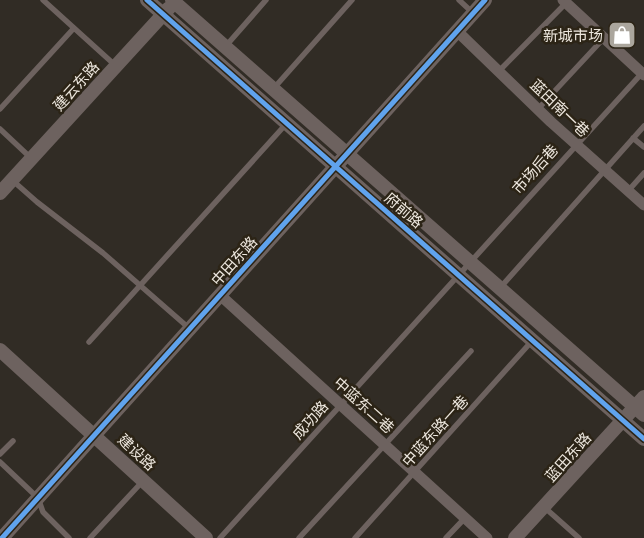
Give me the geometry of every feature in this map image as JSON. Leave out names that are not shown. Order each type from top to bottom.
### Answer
[{"type":"street","name":"府前路","points":[[147,0],[644,439]]},
{"type":"street","name":"中田东路","points":[[2,538],[484,0]]},
{"type":"street","name":"府前路","points":[[174,1],[499,289],[641,406]]},
{"type":"street","name":"建云东路","points":[[0,193],[174,1]]},
{"type":"street","points":[[564,2],[643,72]]},
{"type":"street","name":"蓝田南一巷","points":[[457,31],[575,144],[644,205]]},
{"type":"street","name":"中蓝东二巷","points":[[220,295],[487,538]]},
{"type":"street","name":"建设路","points":[[0,350],[206,538]]},
{"type":"street","name":"蓝田东路","points":[[516,538],[623,420],[641,406]]},
{"type":"lane","points":[[43,0],[116,66]]},
{"type":"lane","points":[[225,47],[266,0]]},
{"type":"lane","points":[[273,89],[352,0]]},
{"type":"lane","points":[[459,0],[473,13]]},
{"type":"lane","points":[[499,71],[564,2]]},
{"type":"lane","points":[[0,109],[74,28]]},
{"type":"lane","points":[[538,109],[604,38]]},
{"type":"lane","name":"市场后巷","points":[[458,274],[575,144],[643,72]]},
{"type":"lane","points":[[89,342],[287,123]]},
{"type":"lane","points":[[499,289],[644,126]]},
{"type":"lane","points":[[0,129],[32,159]]},
{"type":"lane","points":[[633,138],[644,147]]},
{"type":"lane","points":[[628,191],[644,173]]},
{"type":"lane","points":[[12,180],[190,329]]},
{"type":"lane","name":"成功路","points":[[220,538],[458,274]]},
{"type":"lane","name":"中蓝东路一巷","points":[[355,538],[533,340]]},
{"type":"lane","points":[[299,538],[472,351]]},
{"type":"lane","points":[[0,454],[13,441]]},
{"type":"lane","points":[[0,462],[38,498],[43,512],[70,538]]},
{"type":"lane","points":[[90,538],[144,480]]},
{"type":"lane","points":[[544,507],[579,538]]},
{"type":"lane","points":[[446,538],[465,518]]},
{"type":"cycle path","points":[[147,0],[644,439]]},
{"type":"cycle path","points":[[2,538],[485,0]]},
{"type":"place","name":"新城市场","points":[[622,35]]}]
